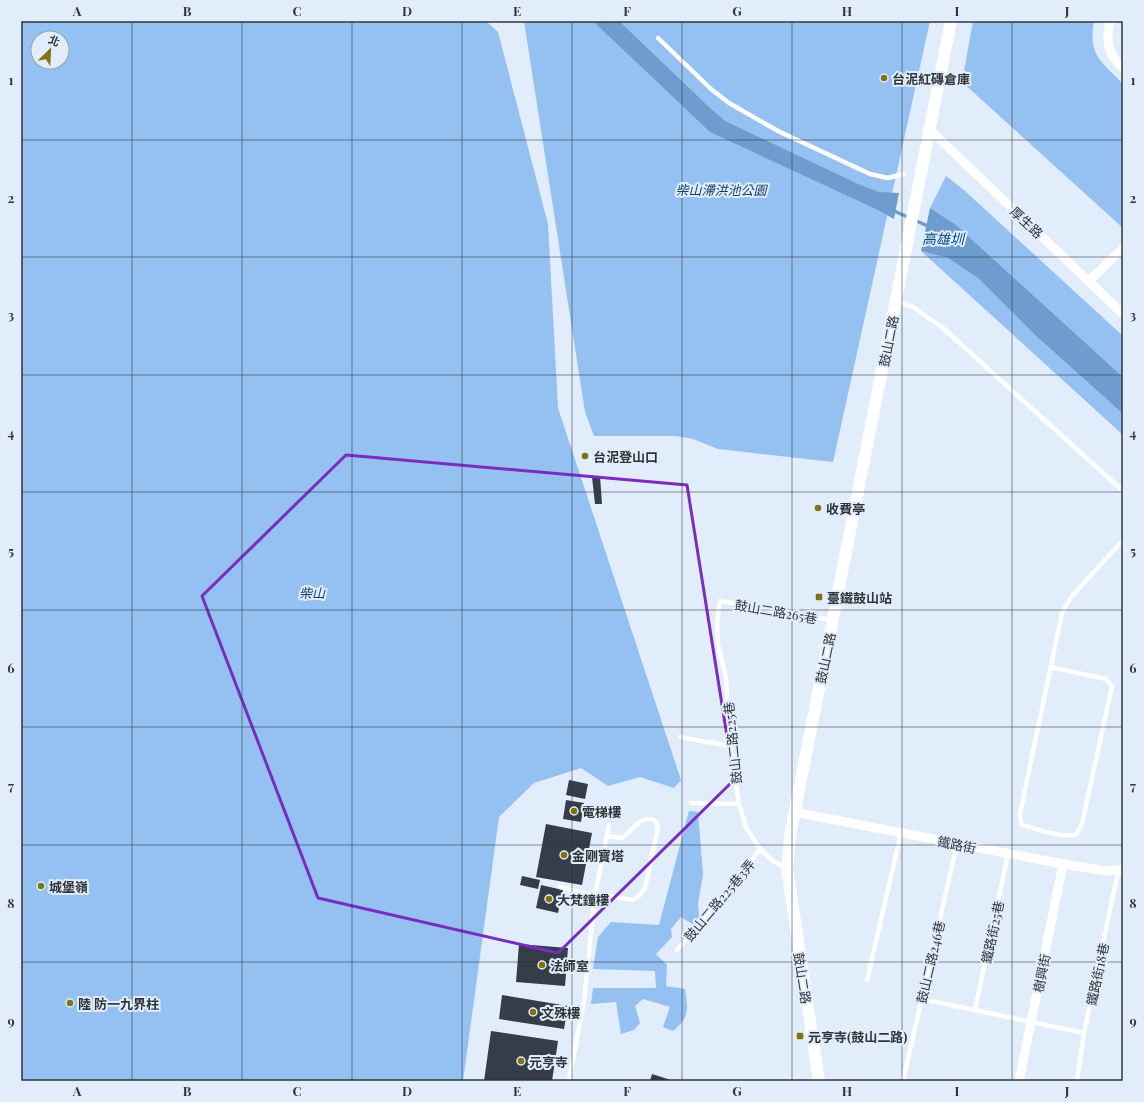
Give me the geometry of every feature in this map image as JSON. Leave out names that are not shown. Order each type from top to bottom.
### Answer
[{"type":"street","points":[[930,130],[951,21]]},
{"type":"street","points":[[1110,21],[1107,35],[1110,53],[1123,68]]},
{"type":"street","name":"鼓山二路","points":[[819,1081],[787,868],[794,812],[930,130]]},
{"type":"street","name":"厚生路","points":[[930,130],[1123,314]]},
{"type":"street","points":[[1089,281],[1123,248]]},
{"type":"street","name":"鐵路街","points":[[794,812],[1063,864],[1106,871],[1122,869]]},
{"type":"street","name":"樹興街","points":[[1019,1081],[1063,864]]},
{"type":"lane","points":[[658,38],[711,89],[747,115],[870,174],[888,178],[903,174]]},
{"type":"lane","points":[[895,302],[913,307],[943,328],[1123,491]]},
{"type":"lane","points":[[1050,667],[1106,679],[1112,686],[1082,824],[1076,835],[1068,836],[1030,828],[1021,824],[1020,814],[1050,667],[1062,613],[1071,597],[1123,540]]},
{"type":"lane","name":"鼓山二路265巷","points":[[720,600],[833,620]]},
{"type":"lane","name":"鼓山二路225巷","points":[[720,600],[717,622],[718,644],[726,678],[730,746],[739,804],[746,827],[760,849],[773,861],[787,868]]},
{"type":"lane","points":[[680,737],[730,746]]},
{"type":"lane","points":[[691,803],[739,804]]},
{"type":"lane","points":[[560,887],[595,895],[633,900],[639,896],[644,888],[657,823],[654,820],[646,819],[640,822],[624,838],[607,836]]},
{"type":"lane","points":[[569,1081],[584,1001],[595,895],[609,825]]},
{"type":"lane","points":[[867,980],[901,833]]},
{"type":"lane","name":"鼓山二路246巷","points":[[903,1081],[957,844]]},
{"type":"lane","name":"鼓山二路225巷3弄","points":[[677,950],[738,882],[760,849]]},
{"type":"lane","name":"鐵路街25巷","points":[[975,1010],[1008,854]]},
{"type":"lane","name":"鐵路街18巷","points":[[1077,1081],[1084,1033],[1117,877],[1122,869]]},
{"type":"lane","points":[[922,999],[1084,1033]]},
{"type":"highlighted area","points":[[346,455],[687,485],[734,780],[558,953],[318,898],[202,596]]},
{"type":"green space","name":"柴山","points":[[21,21],[486,21],[498,32],[548,224],[558,408],[681,780],[674,788],[640,777],[608,786],[581,768],[534,783],[499,817],[463,1081],[21,1081]]},
{"type":"green space","name":"柴山滯洪池公園","points":[[524,21],[930,21],[833,462],[718,449],[693,439],[676,436],[594,436],[585,412]]},
{"type":"green space","points":[[973,21],[1094,21],[1093,42],[1098,57],[1123,84],[1123,228],[962,82]]},
{"type":"green space","points":[[946,176],[965,191],[1123,336],[1123,377],[955,224],[930,208]]},
{"type":"green space","points":[[921,251],[948,258],[979,279],[1036,336],[1123,414],[1123,435]]},
{"type":"green space","points":[[689,811],[698,812],[703,875],[698,903],[699,916],[694,925],[681,917],[671,929],[672,937],[656,954],[667,965],[666,986],[685,989],[687,1008],[685,1017],[679,1026],[673,1031],[663,1027],[670,1007],[643,999],[635,1006],[640,1023],[634,1030],[621,1034],[616,1002],[591,1004],[593,988],[656,988],[655,971],[593,969],[598,937],[611,922],[659,925]]},
{"type":"water","points":[[597,21],[619,21],[725,121],[858,184],[879,192],[899,193],[894,219],[878,210],[710,132],[595,23]]},
{"type":"water","name":"高雄圳","points":[[930,208],[955,224],[1123,377],[1123,414],[1036,336],[979,279],[948,258],[921,251]]},
{"type":"building","points":[[600,476],[602,504],[595,504],[592,477]]},
{"type":"building","name":"收費亭","points":[[816,505],[821,506],[820,511],[815,510]]},
{"type":"building","points":[[569,780],[588,784],[585,799],[566,795]]},
{"type":"building","name":"電梯樓","points":[[566,800],[584,803],[581,822],[563,819]]},
{"type":"building","name":"金剛寶塔","points":[[546,824],[592,833],[582,885],[536,877]]},
{"type":"building","points":[[522,876],[540,880],[538,889],[520,885]]},
{"type":"building","name":"大梵鐘樓","points":[[541,885],[563,890],[558,913],[536,908]]},
{"type":"building","name":"法師室","points":[[519,944],[568,948],[565,986],[516,982]]},
{"type":"building","name":"文殊樓","points":[[502,995],[568,1006],[564,1029],[499,1019]]},
{"type":"building","name":"元亨寺","points":[[491,1031],[558,1041],[552,1081],[484,1081]]},
{"type":"building","points":[[652,1074],[674,1081],[650,1081]]},
{"type":"waterway","points":[[892,210],[930,227]]},
{"type":"place","name":"台泥紅磚倉庫","points":[[884,78]]},
{"type":"place","name":"台泥登山口","points":[[585,456]]},
{"type":"place","name":"收費亭","points":[[818,508]]},
{"type":"place","name":"臺鐵鼓山站","points":[[819,597]]},
{"type":"place","name":"電梯樓","points":[[574,811]]},
{"type":"place","name":"金剛寶塔","points":[[564,855]]},
{"type":"place","name":"城堡嶺","points":[[41,886]]},
{"type":"place","name":"大梵鐘樓","points":[[549,899]]},
{"type":"place","name":"法師室","points":[[542,965]]},
{"type":"place","name":"陸 防一九界柱","points":[[70,1003]]},
{"type":"place","name":"文殊樓","points":[[533,1012]]},
{"type":"place","name":"元亨寺(鼓山二路)","points":[[800,1036]]},
{"type":"place","name":"元亨寺","points":[[521,1061]]}]
